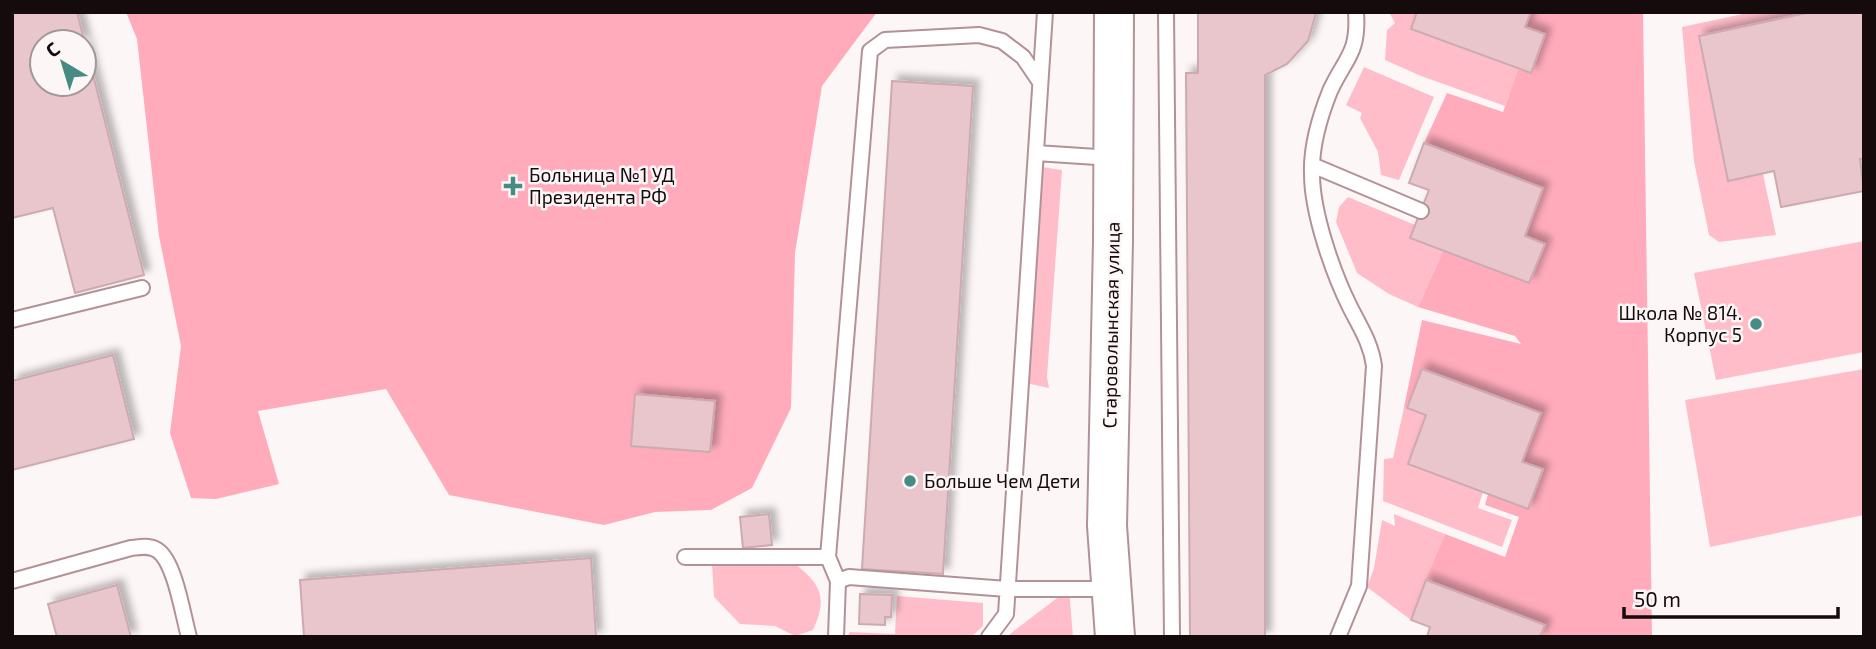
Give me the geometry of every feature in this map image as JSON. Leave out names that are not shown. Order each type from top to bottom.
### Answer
[{"type":"street","name":"Староволынская улица","points":[[1114,12],[1107,526],[1115,637]]},
{"type":"lane","points":[[989,637],[1006,614],[1045,12]]},
{"type":"lane","points":[[1166,12],[1172,637]]},
{"type":"lane","points":[[1338,637],[1359,586],[1374,366],[1372,347],[1332,267],[1311,175],[1316,134],[1331,91],[1354,51],[1356,12]]},
{"type":"lane","points":[[836,637],[838,581],[828,557],[870,51],[885,40],[979,35],[1002,41],[1023,57],[1040,82]]},
{"type":"lane","points":[[1035,153],[1114,159]]},
{"type":"lane","points":[[1312,165],[1421,211]]},
{"type":"lane","points":[[12,320],[142,288]]},
{"type":"lane","points":[[12,582],[131,548],[146,547],[158,551],[169,563],[189,637]]},
{"type":"lane","points":[[685,557],[828,557]]},
{"type":"lane","points":[[838,581],[849,577],[1007,589],[1112,590]]},
{"type":"shaded area","name":"Больница №1 УД Президента РФ","points":[[126,12],[877,12],[822,86],[795,253],[791,408],[752,488],[711,510],[655,512],[604,525],[449,495],[386,389],[258,411],[279,484],[216,499],[191,498],[170,433],[181,346],[159,236],[137,39]]},
{"type":"shaded area","points":[[1389,12],[1417,12],[1411,29],[1518,69],[1505,106],[1385,60],[1387,30],[1395,23]]},
{"type":"shaded area","points":[[1531,12],[1643,12],[1652,637],[1540,637],[1545,626],[1426,580],[1445,534],[1505,557],[1519,517],[1485,505],[1488,494],[1542,470],[1522,462],[1541,414],[1422,369],[1407,408],[1404,407],[1422,320],[1521,344],[1515,336],[1418,307],[1443,251],[1529,283],[1544,244],[1525,236],[1424,143],[1447,93],[1503,112],[1518,69],[1531,73],[1545,35],[1525,27]]},
{"type":"shaded area","points":[[1752,12],[1811,12],[1699,36],[1728,180],[1763,174],[1776,235],[1719,242],[1709,235],[1694,161],[1682,27]]},
{"type":"shaded area","points":[[1364,67],[1434,97],[1399,180],[1381,175],[1378,152],[1360,118],[1362,113],[1346,105]]},
{"type":"shaded area","points":[[1035,166],[1062,170],[1047,377],[1049,388],[1021,382]]},
{"type":"shaded area","points":[[1348,197],[1415,225],[1411,238],[1443,251],[1418,307],[1389,294],[1357,273],[1336,222],[1339,207]]},
{"type":"shaded area","points":[[1864,241],[1864,352],[1716,380],[1694,273]]},
{"type":"shaded area","points":[[1864,369],[1864,515],[1710,547],[1685,400]]},
{"type":"shaded area","points":[[1404,407],[1426,415],[1483,492],[1478,508],[1512,520],[1502,547],[1383,501],[1384,459],[1393,458]]},
{"type":"shaded area","points":[[1394,514],[1445,534],[1411,620],[1367,587],[1374,568],[1382,520],[1395,526]]},
{"type":"shaded area","points":[[794,563],[810,578],[819,592],[820,609],[813,630],[795,636],[775,626],[740,624],[714,597],[712,564]]},
{"type":"shaded area","points":[[1069,589],[1073,637],[1007,637],[1015,630]]},
{"type":"shaded area","points":[[897,596],[983,603],[983,626],[971,637],[847,637],[850,632],[895,634]]},
{"type":"building","points":[[12,12],[77,12],[81,28],[28,28],[28,98],[98,98],[98,94],[144,275],[75,293],[53,208],[12,218]]},
{"type":"building","points":[[1198,12],[1316,13],[1308,41],[1287,64],[1265,75],[1265,637],[1190,637],[1186,73],[1198,73]]},
{"type":"building","points":[[1417,12],[1531,12],[1525,27],[1545,34],[1531,73],[1411,29]]},
{"type":"building","points":[[1811,12],[1864,12],[1864,159],[1860,159],[1864,191],[1781,207],[1774,171],[1728,181],[1699,36]]},
{"type":"building","points":[[892,81],[973,86],[943,574],[862,569]]},
{"type":"building","points":[[1424,143],[1543,188],[1525,236],[1545,244],[1529,283],[1410,238],[1429,190],[1409,183]]},
{"type":"building","points":[[113,355],[134,439],[12,470],[12,381]]},
{"type":"building","points":[[1422,369],[1541,413],[1522,462],[1543,469],[1528,509],[1408,464],[1426,415],[1407,408]]},
{"type":"building","points":[[635,394],[715,401],[710,452],[631,446]]},
{"type":"building","points":[[769,514],[772,545],[743,548],[740,517]]},
{"type":"building","points":[[591,558],[596,637],[304,637],[300,580]]},
{"type":"building","points":[[1426,580],[1545,625],[1540,637],[1427,637],[1430,627],[1411,620]]},
{"type":"building","points":[[117,585],[131,637],[57,637],[48,604]]},
{"type":"building","points":[[860,594],[892,595],[891,617],[885,617],[885,625],[859,624]]},
{"type":"place","name":"Больница №1 УД Президента РФ","points":[[513,186]]},
{"type":"place","name":"Школа № 814. Корпус 5","points":[[1756,324]]},
{"type":"place","name":"Больше Чем Дети","points":[[910,481]]}]
